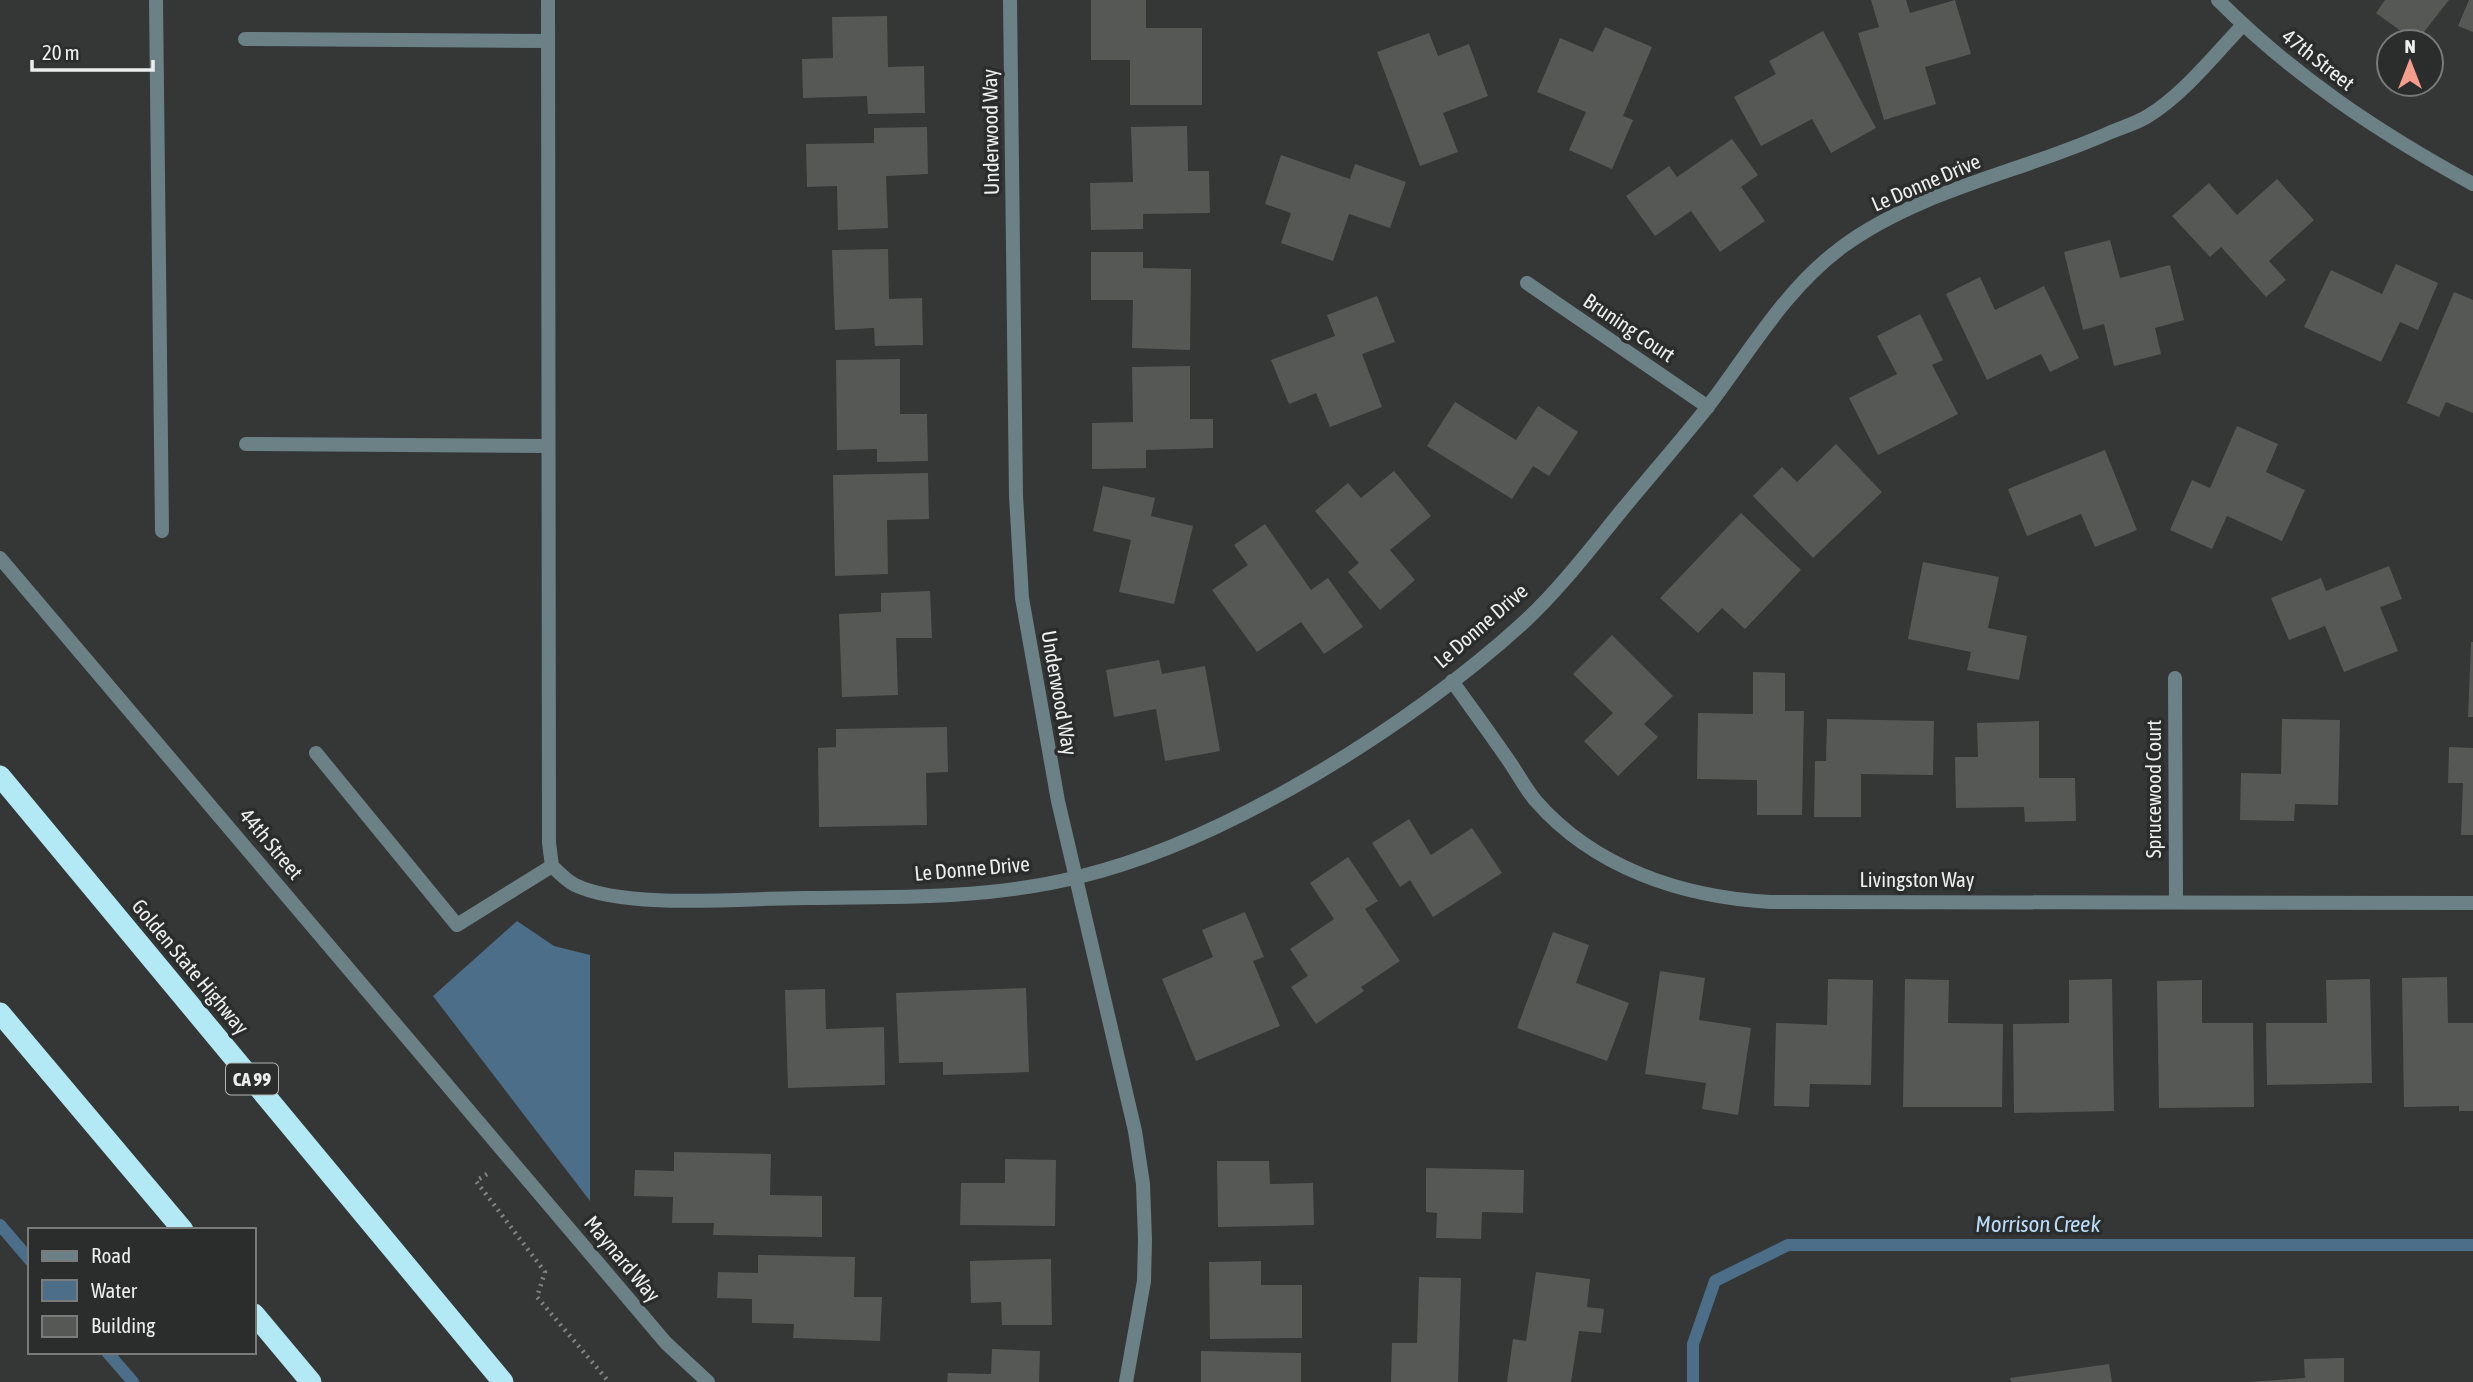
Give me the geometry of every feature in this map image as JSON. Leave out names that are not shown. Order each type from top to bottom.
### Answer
[{"type":"highway","name":"Golden State Highway","points":[[0,776],[503,1382]]},
{"type":"highway","points":[[0,1013],[181,1228]]},
{"type":"highway","points":[[256,1316],[311,1382]]},
{"type":"street","points":[[156,0],[162,531]]},
{"type":"street","points":[[316,754],[457,925],[552,866],[548,0]]},
{"type":"street","name":"Underwood Way","points":[[1010,0],[1016,496],[1022,598],[1037,696],[1135,1131],[1143,1184],[1144,1281],[1126,1382]]},
{"type":"street","name":"47th Street","points":[[2218,0],[2312,85],[2384,134],[2473,184]]},
{"type":"street","name":"Le Donne Drive","points":[[552,866],[572,884],[620,899],[890,897],[999,891],[1076,878],[1130,862],[1211,829],[1278,794],[1374,736],[1452,681],[1525,622],[1707,407],[1777,310],[1807,277],[1842,248],[1880,222],[1923,202],[2069,152],[2148,116],[2185,85],[2243,25]]},
{"type":"street","points":[[245,39],[548,41]]},
{"type":"street","name":"Bruning Court","points":[[1527,283],[1707,407]]},
{"type":"street","points":[[246,444],[548,446]]},
{"type":"street","name":"44th Street","points":[[0,558],[509,1158]]},
{"type":"street","name":"Sprucewood Court","points":[[2175,678],[2176,900]]},
{"type":"street","name":"Livingston Way","points":[[1452,681],[1534,799],[1567,830],[1603,855],[1643,876],[1685,891],[1727,899],[1770,902],[2176,900],[2473,903]]},
{"type":"street","name":"Maynard Way","points":[[509,1158],[666,1342],[708,1382]]},
{"type":"path","points":[[509,1158],[476,1181],[545,1272],[537,1297],[609,1382]]},
{"type":"water","points":[[517,921],[554,946],[590,955],[590,1201],[433,996]]},
{"type":"building","points":[[1091,0],[1146,0],[1146,28],[1202,28],[1202,105],[1130,105],[1130,60],[1091,60]]},
{"type":"building","points":[[1871,0],[1906,0],[1910,13],[1955,0],[1971,54],[1925,67],[1936,104],[1884,120],[1858,33],[1879,27]]},
{"type":"building","points":[[2385,0],[2449,0],[2427,28],[2397,28],[2376,13]]},
{"type":"building","points":[[2469,0],[2473,0],[2473,32],[2458,26]]},
{"type":"building","points":[[887,16],[888,67],[924,66],[925,113],[868,114],[867,96],[803,98],[802,59],[833,58],[832,17]]},
{"type":"building","points":[[1605,27],[1652,47],[1623,116],[1633,120],[1612,169],[1569,150],[1586,112],[1537,92],[1560,38],[1593,52]]},
{"type":"building","points":[[1823,31],[1876,128],[1831,153],[1812,119],[1761,146],[1734,97],[1776,74],[1769,61]]},
{"type":"building","points":[[1429,33],[1438,56],[1469,44],[1488,96],[1443,113],[1458,152],[1420,166],[1377,52]]},
{"type":"building","points":[[1187,126],[1188,171],[1209,171],[1210,213],[1143,214],[1143,229],[1091,230],[1090,183],[1133,182],[1131,127]]},
{"type":"building","points":[[927,127],[928,174],[886,176],[888,228],[838,230],[837,186],[807,187],[806,144],[874,143],[874,128]]},
{"type":"building","points":[[1732,139],[1758,175],[1741,187],[1765,221],[1720,252],[1691,211],[1655,236],[1626,196],[1669,166],[1677,177]]},
{"type":"building","points":[[1281,155],[1350,179],[1355,164],[1406,182],[1390,228],[1349,214],[1333,261],[1281,243],[1291,213],[1265,204]]},
{"type":"building","points":[[2277,179],[2314,220],[2269,261],[2286,280],[2266,297],[2221,247],[2210,257],[2172,216],[2209,183],[2237,215]]},
{"type":"building","points":[[2110,240],[2120,278],[2170,265],[2184,320],[2155,328],[2161,354],[2114,366],[2104,324],[2083,330],[2064,252]]},
{"type":"building","points":[[888,249],[889,299],[922,298],[923,345],[875,346],[874,328],[835,330],[832,250]]},
{"type":"building","points":[[1091,252],[1143,252],[1143,268],[1191,269],[1190,350],[1132,348],[1133,300],[1091,300]]},
{"type":"building","points":[[2396,264],[2438,283],[2418,330],[2400,322],[2381,362],[2304,327],[2331,270],[2382,294]]},
{"type":"building","points":[[1980,277],[1995,310],[2044,286],[2079,358],[2050,372],[2041,354],[1987,380],[1946,294]]},
{"type":"building","points":[[2454,292],[2473,300],[2473,413],[2446,402],[2439,417],[2407,403]]},
{"type":"building","points":[[1377,296],[1395,342],[1362,354],[1382,407],[1330,427],[1316,393],[1289,404],[1271,360],[1335,336],[1327,315]]},
{"type":"building","points":[[1920,314],[1943,360],[1932,365],[1958,414],[1878,455],[1849,398],[1897,374],[1877,336]]},
{"type":"building","points":[[900,359],[900,414],[927,414],[928,461],[877,462],[877,449],[837,450],[836,360]]},
{"type":"building","points":[[1190,366],[1190,419],[1213,419],[1213,448],[1146,450],[1146,468],[1092,469],[1092,423],[1133,422],[1132,367]]},
{"type":"building","points":[[1455,402],[1516,440],[1538,406],[1578,432],[1549,476],[1533,466],[1512,499],[1427,446]]},
{"type":"building","points":[[2237,426],[2278,444],[2266,472],[2305,490],[2282,541],[2227,516],[2212,549],[2170,530],[2192,480],[2210,488]]},
{"type":"building","points":[[1836,444],[1882,492],[1813,558],[1753,496],[1782,467],[1797,482]]},
{"type":"building","points":[[2105,450],[2137,530],[2095,547],[2081,514],[2027,536],[2008,489]]},
{"type":"building","points":[[1394,471],[1431,516],[1390,550],[1415,580],[1380,610],[1348,572],[1359,563],[1315,511],[1348,483],[1361,498]]},
{"type":"building","points":[[928,473],[929,519],[887,520],[888,574],[835,576],[833,475]]},
{"type":"building","points":[[1103,486],[1155,498],[1151,516],[1193,526],[1174,604],[1119,592],[1131,540],[1093,531]]},
{"type":"building","points":[[1741,513],[1801,570],[1745,629],[1722,608],[1698,633],[1660,598]]},
{"type":"building","points":[[1265,524],[1311,590],[1328,578],[1363,627],[1324,654],[1301,622],[1257,652],[1212,590],[1248,565],[1234,545]]},
{"type":"building","points":[[1923,562],[1999,577],[1988,628],[2027,636],[2019,680],[1967,670],[1971,652],[1908,639]]},
{"type":"building","points":[[2389,566],[2402,599],[2380,607],[2398,651],[2344,672],[2325,626],[2289,640],[2271,598],[2321,578],[2326,591]]},
{"type":"building","points":[[930,591],[932,638],[896,638],[898,695],[842,697],[839,614],[881,612],[881,593]]},
{"type":"building","points":[[1612,635],[1673,696],[1644,724],[1658,737],[1618,776],[1584,741],[1613,713],[1573,674]]},
{"type":"building","points":[[2471,642],[2473,717],[2468,717]]},
{"type":"building","points":[[1159,660],[1162,674],[1205,666],[1220,751],[1165,761],[1156,709],[1114,717],[1106,670]]},
{"type":"building","points":[[1753,672],[1785,673],[1785,711],[1804,711],[1802,815],[1757,815],[1757,780],[1697,779],[1698,713],[1753,714]]},
{"type":"building","points":[[1827,719],[1934,721],[1933,775],[1861,774],[1861,817],[1814,817],[1815,761],[1826,761]]},
{"type":"building","points":[[2282,719],[2340,720],[2338,805],[2295,804],[2294,821],[2240,820],[2241,773],[2281,774]]},
{"type":"building","points":[[2039,721],[2039,778],[2075,778],[2076,821],[2025,822],[2024,807],[1956,808],[1955,757],[1978,757],[1977,723]]},
{"type":"building","points":[[947,727],[948,772],[926,773],[927,825],[819,827],[818,748],[836,747],[836,729]]},
{"type":"building","points":[[2449,747],[2473,748],[2473,835],[2461,835],[2463,783],[2448,783]]},
{"type":"building","points":[[1409,819],[1431,855],[1472,828],[1502,873],[1433,917],[1410,880],[1400,887],[1372,843]]},
{"type":"building","points":[[1348,857],[1378,901],[1365,909],[1400,961],[1361,987],[1364,991],[1316,1024],[1291,987],[1308,976],[1290,949],[1334,919],[1310,883]]},
{"type":"building","points":[[1245,912],[1264,957],[1253,961],[1280,1026],[1196,1061],[1162,979],[1213,957],[1202,930]]},
{"type":"building","points":[[1553,932],[1589,945],[1576,983],[1629,1003],[1607,1061],[1517,1028]]},
{"type":"building","points":[[1660,971],[1705,978],[1699,1020],[1751,1028],[1738,1115],[1702,1109],[1706,1083],[1645,1074]]},
{"type":"building","points":[[2447,977],[2448,1023],[2473,1023],[2473,1111],[2459,1111],[2459,1106],[2404,1107],[2402,978]]},
{"type":"building","points":[[1828,979],[1873,980],[1871,1085],[1810,1084],[1809,1107],[1774,1106],[1776,1023],[1827,1025]]},
{"type":"building","points":[[1905,979],[1949,980],[1948,1023],[2003,1024],[2002,1107],[1903,1107]]},
{"type":"building","points":[[2112,979],[2114,1111],[2014,1113],[2013,1024],[2069,1023],[2069,980]]},
{"type":"building","points":[[2370,979],[2372,1083],[2267,1085],[2266,1023],[2327,1023],[2326,980]]},
{"type":"building","points":[[2202,980],[2202,1023],[2253,1023],[2254,1107],[2159,1108],[2157,981]]},
{"type":"building","points":[[1026,988],[1029,1072],[943,1075],[943,1062],[899,1063],[896,993]]},
{"type":"building","points":[[825,989],[826,1029],[884,1027],[885,1085],[788,1088],[785,990]]},
{"type":"building","points":[[674,1152],[771,1154],[770,1195],[822,1196],[822,1237],[713,1235],[714,1223],[672,1223],[673,1197],[634,1196],[635,1170],[674,1171]]},
{"type":"building","points":[[1005,1159],[1056,1160],[1055,1226],[960,1225],[961,1183],[1005,1183]]},
{"type":"building","points":[[1217,1161],[1269,1161],[1270,1184],[1313,1183],[1314,1225],[1218,1227]]},
{"type":"building","points":[[1426,1168],[1524,1170],[1523,1213],[1482,1212],[1481,1239],[1436,1238],[1437,1213],[1426,1212]]},
{"type":"building","points":[[758,1255],[855,1257],[854,1297],[882,1297],[880,1341],[793,1338],[794,1324],[752,1323],[752,1299],[717,1298],[718,1272],[758,1273]]},
{"type":"building","points":[[1051,1259],[1052,1325],[1002,1325],[1001,1302],[971,1303],[970,1261]]},
{"type":"building","points":[[1261,1261],[1261,1285],[1302,1285],[1302,1338],[1210,1339],[1209,1262]]},
{"type":"building","points":[[1536,1272],[1590,1279],[1587,1307],[1604,1309],[1601,1333],[1579,1331],[1571,1382],[1507,1382],[1513,1339],[1526,1341]]},
{"type":"building","points":[[1419,1277],[1461,1278],[1458,1382],[1391,1382],[1392,1343],[1417,1343]]},
{"type":"building","points":[[992,1349],[1040,1351],[1039,1382],[947,1382],[948,1373],[991,1374]]},
{"type":"building","points":[[1201,1351],[1301,1353],[1301,1382],[1201,1382]]},
{"type":"building","points":[[2344,1358],[2344,1382],[2248,1382],[2305,1378],[2304,1359]]},
{"type":"building","points":[[2109,1364],[2112,1382],[2011,1382],[2010,1378]]},
{"type":"waterway","points":[[0,1225],[28,1258]]},
{"type":"waterway","name":"Morrison Creek","points":[[1693,1382],[1693,1344],[1715,1281],[1788,1245],[2473,1245]]},
{"type":"waterway","points":[[109,1354],[133,1382]]}]
